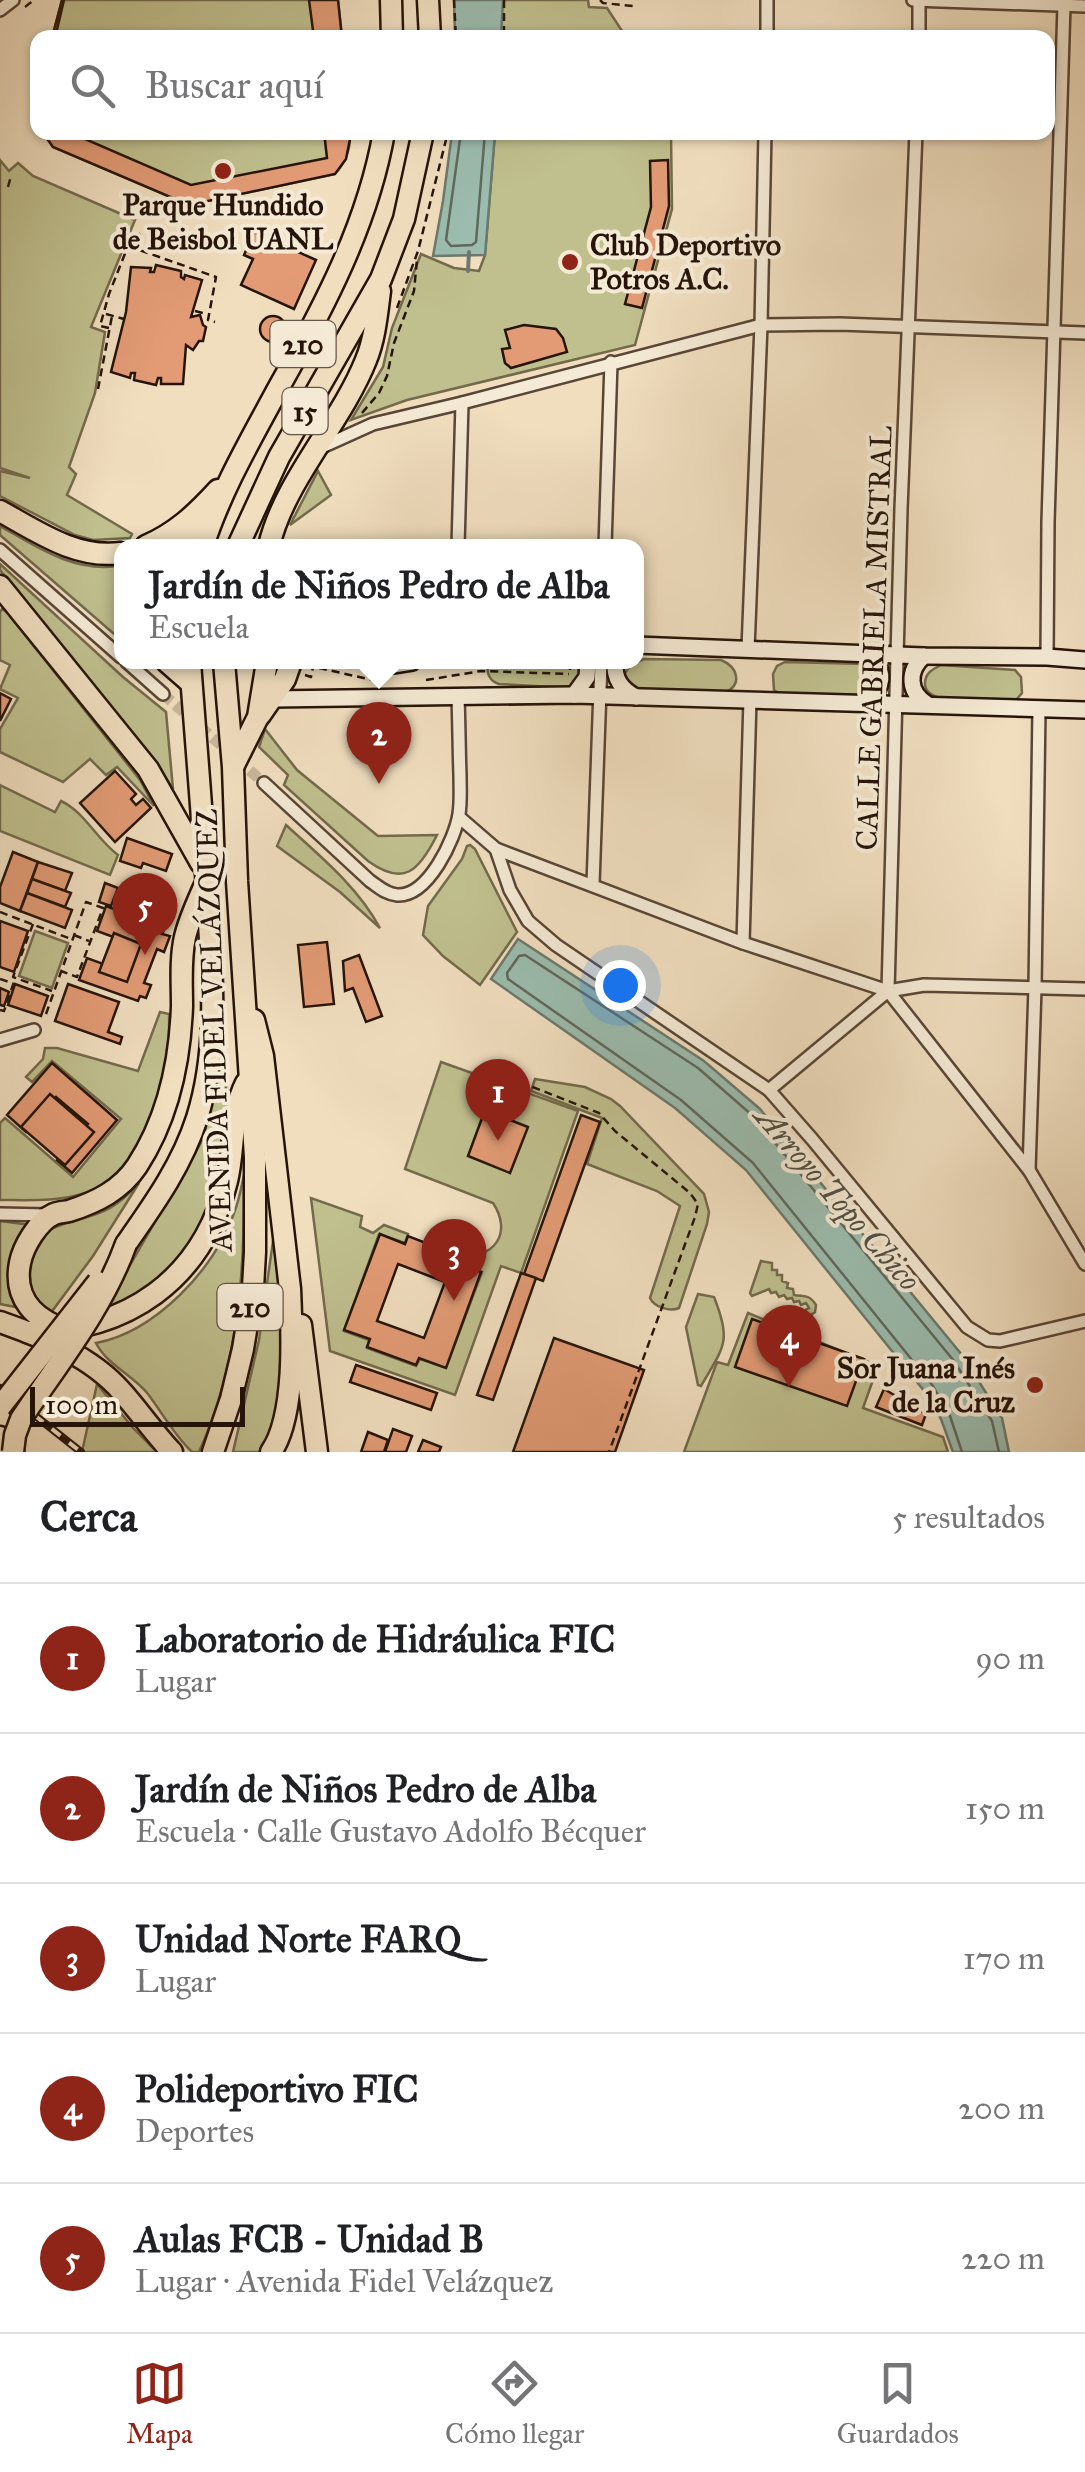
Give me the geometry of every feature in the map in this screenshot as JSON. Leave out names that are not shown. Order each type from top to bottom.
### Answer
[{"type":"highway","points":[[391,0],[392,30]]},
{"type":"highway","points":[[428,0],[430,30]]},
{"type":"highway","name":"210","points":[[205,539],[230,478],[326,301],[365,206],[382,140]]},
{"type":"highway","name":"15","points":[[241,539],[278,457],[381,279],[404,219],[421,140]]},
{"type":"highway","points":[[272,539],[286,503],[368,357],[381,279]]},
{"type":"highway","points":[[160,539],[193,517],[230,478]]},
{"type":"highway","points":[[0,511],[66,547],[114,554]]},
{"type":"highway","points":[[191,539],[211,520]]},
{"type":"highway","points":[[0,586],[148,769],[206,875],[184,938],[180,1046],[174,1082],[150,1143],[137,1166],[114,1190],[101,1199],[52,1214],[40,1225],[20,1261],[19,1281],[24,1299],[36,1316],[67,1330]]},
{"type":"highway","points":[[176,669],[192,684]]},
{"type":"highway","name":"AVENIDA FIDEL VELÁZQUEZ","points":[[126,1244],[164,1189],[183,1153],[208,1074],[214,998],[191,669]]},
{"type":"highway","name":"AVENIDA FIDEL VELÁZQUEZ","points":[[213,1452],[238,1374],[253,1288],[255,1157],[225,669]]},
{"type":"highway","points":[[258,717],[267,669]]},
{"type":"highway","points":[[233,767],[258,717],[289,669]]},
{"type":"highway","points":[[244,1000],[263,1056],[286,1242],[291,1318],[285,1420],[271,1452]]},
{"type":"highway","points":[[27,1332],[94,1325],[134,1308],[158,1292],[187,1261],[222,1198],[236,1111],[249,1077]]},
{"type":"highway","points":[[286,1242],[298,1296],[317,1452]]},
{"type":"highway","points":[[0,1407],[126,1244]]},
{"type":"highway","points":[[6,1443],[15,1435],[21,1419],[114,1278],[126,1244]]},
{"type":"highway","points":[[0,1322],[85,1361],[110,1380],[172,1452]]},
{"type":"street","points":[[0,10],[13,0]]},
{"type":"street","points":[[767,0],[767,30]]},
{"type":"street","points":[[918,30],[916,0],[1085,6]]},
{"type":"street","points":[[1047,657],[1064,5]]},
{"type":"street","points":[[748,650],[765,140]]},
{"type":"street","name":"CALLE GABRIELA MISTRAL","points":[[888,991],[916,140]]},
{"type":"street","points":[[316,450],[373,424],[761,325],[1085,333]]},
{"type":"street","points":[[605,539],[611,362]]},
{"type":"street","points":[[458,539],[462,403]]},
{"type":"street","points":[[0,550],[114,650]]},
{"type":"street","points":[[644,644],[1085,660]]},
{"type":"street","points":[[868,703],[883,679],[872,654]]},
{"type":"street","points":[[924,656],[915,666],[911,682],[915,694],[928,704]]},
{"type":"street","points":[[135,669],[163,694]]},
{"type":"street","points":[[574,695],[587,677],[588,669]]},
{"type":"street","points":[[594,884],[602,669]]},
{"type":"street","points":[[616,669],[617,680],[636,697]]},
{"type":"street","points":[[272,699],[574,695],[1085,710]]},
{"type":"street","points":[[264,783],[370,881],[394,894],[410,893],[432,874],[459,817],[458,698]]},
{"type":"street","points":[[743,942],[750,700]]},
{"type":"street","points":[[1029,1170],[1039,709]]},
{"type":"street","points":[[459,817],[496,848],[743,942],[888,991],[924,986],[1085,989]]},
{"type":"street","points":[[496,848],[510,890],[528,920],[556,945],[769,1090],[967,1327],[988,1340],[1000,1341],[1085,1321]]},
{"type":"street","points":[[769,1090],[888,991]]},
{"type":"street","points":[[888,991],[1029,1170],[1085,1264]]},
{"type":"street","points":[[0,1040],[34,1030]]},
{"type":"street","points":[[0,1214],[52,1214]]},
{"type":"path","points":[[454,0],[456,30]]},
{"type":"path","points":[[504,0],[504,30]]},
{"type":"path","points":[[600,0],[633,6]]},
{"type":"path","points":[[392,316],[416,257],[446,140]]},
{"type":"path","points":[[8,186],[11,176]]},
{"type":"path","points":[[108,328],[100,326],[108,294],[128,246],[148,225]]},
{"type":"path","points":[[128,246],[216,277],[208,320],[215,322]]},
{"type":"path","points":[[358,418],[379,393],[387,376],[394,344],[414,291],[416,257]]},
{"type":"path","points":[[195,311],[209,315]]},
{"type":"path","points":[[103,314],[124,319]]},
{"type":"path","points":[[98,389],[112,316]]},
{"type":"path","points":[[323,669],[386,684]]},
{"type":"path","points":[[426,680],[481,671],[570,674]]},
{"type":"path","points":[[46,1014],[61,972],[74,937],[86,902],[103,908],[77,977],[61,972]]},
{"type":"path","points":[[0,912],[91,942]]},
{"type":"path","points":[[0,1010],[4,1011],[32,924]]},
{"type":"path","points":[[0,978],[54,992]]},
{"type":"path","points":[[484,1068],[598,1113],[698,1204],[609,1452]]},
{"type":"shaded area","points":[[62,0],[338,0],[341,30],[54,30]]},
{"type":"shaded area","points":[[501,0],[588,0],[589,7],[607,8],[621,30],[500,30]]},
{"type":"shaded area","name":"Parque Hundido de Beisbol UANL","points":[[48,140],[350,140],[347,155],[335,174],[189,205],[53,147]]},
{"type":"shaded area","name":"Club Deportivo Potros A.C.","points":[[494,140],[671,140],[672,209],[635,345],[407,400],[351,420],[383,367],[392,328],[421,254],[454,268],[479,271],[485,255]]},
{"type":"shaded area","points":[[0,160],[9,171],[18,163],[33,176],[135,220],[91,327],[105,332],[95,393],[69,467],[76,474],[67,495],[132,534],[130,538],[93,540],[75,535],[0,496],[0,471],[30,478],[0,468]]},
{"type":"shaded area","points":[[318,471],[331,495],[290,525]]},
{"type":"shaded area","points":[[0,526],[70,562],[114,566],[114,634],[0,535]]},
{"type":"shaded area","points":[[0,564],[166,712],[173,789],[152,757],[0,570]]},
{"type":"shaded area","points":[[2,609],[140,780],[154,806],[117,767],[106,775],[90,759],[63,782],[0,752],[0,729],[18,698],[0,689],[10,665],[0,660]]},
{"type":"shaded area","points":[[644,659],[721,660],[734,671],[736,681],[724,693],[634,690],[624,674],[628,669],[644,669]]},
{"type":"shaded area","points":[[785,662],[865,664],[876,674],[877,682],[864,698],[782,695],[774,690],[773,674]]},
{"type":"shaded area","points":[[941,665],[1015,670],[1021,677],[1022,693],[1007,703],[945,700],[927,691],[925,683],[930,672]]},
{"type":"shaded area","points":[[487,669],[585,671],[572,688],[499,684]]},
{"type":"shaded area","points":[[265,729],[297,770],[378,836],[437,835],[424,858],[401,874],[368,861],[284,785],[288,775],[259,747]]},
{"type":"shaded area","points":[[0,785],[55,812],[61,801],[77,812],[118,855],[110,875],[0,831]]},
{"type":"shaded area","points":[[286,825],[349,885],[380,928],[340,892],[277,846]]},
{"type":"shaded area","points":[[470,845],[517,932],[480,985],[423,935],[428,906]]},
{"type":"shaded area","points":[[35,931],[68,943],[52,988],[19,976]]},
{"type":"shaded area","points":[[160,1012],[169,1014],[169,1038],[160,1091],[141,1143],[126,1165],[107,1182],[75,1196],[0,1200],[0,1123],[5,1118],[73,1177],[121,1119],[52,1061],[32,1082],[26,1077],[43,1059],[45,1048],[138,1071]]},
{"type":"shaded area","points":[[221,1059],[226,1086],[225,1123],[215,1204],[185,1259],[142,1299],[97,1322],[203,1139]]},
{"type":"shaded area","points":[[441,1062],[578,1111],[521,1273],[501,1266],[455,1395],[330,1351],[311,1198],[362,1216],[360,1227],[373,1233],[384,1225],[408,1234],[405,1243],[379,1234],[344,1331],[369,1340],[367,1348],[416,1366],[420,1359],[446,1368],[482,1272],[456,1262],[459,1255],[490,1249],[497,1242],[501,1224],[493,1203],[405,1169]]},
{"type":"shaded area","points":[[535,1079],[585,1087],[611,1099],[704,1194],[709,1212],[707,1224],[679,1308],[663,1308],[650,1298],[680,1206],[657,1191],[587,1164],[602,1118],[531,1091]]},
{"type":"shaded area","points":[[244,1175],[241,1282],[231,1350],[199,1452],[192,1452],[148,1394],[107,1358],[96,1343],[140,1326],[161,1312],[198,1276],[225,1234]]},
{"type":"shaded area","points":[[139,1183],[50,1314],[28,1282],[27,1265],[38,1241],[51,1229],[110,1208]]},
{"type":"shaded area","points":[[0,1221],[31,1225],[20,1308],[0,1304]]},
{"type":"shaded area","points":[[275,1227],[287,1292],[280,1418],[263,1452],[233,1452],[259,1340]]},
{"type":"shaded area","points":[[761,1261],[772,1263],[772,1270],[782,1275],[782,1281],[788,1283],[787,1288],[793,1289],[794,1295],[811,1299],[816,1305],[815,1312],[801,1312],[809,1308],[806,1303],[801,1305],[784,1295],[779,1297],[769,1289],[752,1296]]},
{"type":"shaded area","points":[[698,1294],[714,1297],[724,1334],[720,1352],[701,1386],[686,1327]]},
{"type":"shaded area","points":[[748,1313],[878,1366],[863,1408],[943,1437],[948,1452],[684,1452],[717,1362],[728,1365]]},
{"type":"shaded area","points":[[97,1384],[133,1428],[157,1452],[82,1452]]},
{"type":"water","points":[[454,0],[503,0],[501,30],[455,30]]},
{"type":"water","points":[[451,140],[494,140],[485,255],[433,256]]},
{"type":"water","points":[[518,939],[704,1061],[760,1109],[962,1355],[1002,1418],[1009,1452],[953,1452],[941,1419],[925,1392],[746,1170],[675,1108],[491,979]]},
{"type":"building","points":[[62,0],[64,0],[57,30]]},
{"type":"building","points":[[309,0],[338,0],[341,30],[313,30]]},
{"type":"building","points":[[48,140],[87,140],[191,185],[327,158],[325,140],[350,140],[346,159],[335,174],[189,205],[53,147]]},
{"type":"building","points":[[668,160],[669,206],[642,308],[625,304],[651,207],[650,161]]},
{"type":"building","points":[[254,232],[316,260],[294,309],[241,285],[253,259],[244,255]]},
{"type":"building","points":[[156,265],[181,271],[184,279],[185,275],[202,280],[191,317],[200,315],[206,327],[203,341],[193,350],[186,345],[183,384],[161,384],[158,378],[156,385],[134,380],[135,373],[130,378],[111,372],[126,312],[131,267],[151,268],[150,272],[154,272]]},
{"type":"building","points":[[273,316],[282,320],[286,329],[282,338],[273,342],[264,338],[260,329],[264,320]]},
{"type":"building","points":[[524,325],[556,329],[567,352],[511,368],[505,363],[502,349],[510,348],[505,330]]},
{"type":"building","points":[[0,693],[11,699],[0,721]]},
{"type":"building","points":[[115,771],[136,794],[131,799],[136,805],[143,799],[151,808],[115,842],[80,803]]},
{"type":"building","points":[[127,838],[172,854],[166,871],[120,861]]},
{"type":"building","points":[[13,852],[38,862],[20,911],[0,903],[0,887]]},
{"type":"building","points":[[38,862],[72,873],[65,891],[32,879]]},
{"type":"building","points":[[32,879],[71,893],[65,907],[27,893]]},
{"type":"building","points":[[105,883],[118,888],[111,906],[99,902]]},
{"type":"building","points":[[27,893],[72,910],[65,928],[20,911]]},
{"type":"building","points":[[106,906],[165,928],[162,934],[170,936],[164,952],[157,949],[144,983],[151,985],[146,998],[140,996],[138,1001],[79,980],[87,958],[128,973],[138,946],[97,931]]},
{"type":"building","points":[[0,921],[28,931],[14,972],[0,967]]},
{"type":"building","points":[[114,933],[141,944],[127,982],[99,972]]},
{"type":"building","points":[[327,942],[334,1004],[304,1007],[298,945]]},
{"type":"building","points":[[359,955],[382,1016],[366,1022],[353,988],[345,991],[343,961]]},
{"type":"building","points":[[15,984],[48,996],[41,1016],[8,1005]]},
{"type":"building","points":[[68,984],[119,1002],[108,1032],[122,1037],[120,1044],[55,1021]]},
{"type":"building","points":[[0,988],[9,992],[4,1006],[0,1005]]},
{"type":"building","points":[[52,1063],[117,1120],[72,1173],[57,1160],[88,1124],[56,1097],[26,1132],[7,1115]]},
{"type":"building","points":[[50,1094],[94,1132],[65,1165],[21,1127]]},
{"type":"building","points":[[485,1110],[528,1127],[510,1173],[468,1156]]},
{"type":"building","points":[[581,1115],[600,1122],[543,1281],[524,1274]]},
{"type":"building","points":[[380,1234],[405,1244],[408,1236],[457,1255],[455,1262],[481,1272],[446,1368],[419,1358],[416,1365],[367,1347],[370,1339],[344,1330]],"holes":[[[398,1264],[445,1282],[424,1338],[377,1321]]]},
{"type":"building","points":[[521,1273],[536,1278],[493,1400],[477,1395]]},
{"type":"building","points":[[752,1319],[864,1359],[847,1406],[735,1367]]},
{"type":"building","points":[[554,1338],[644,1370],[615,1452],[513,1452]]},
{"type":"building","points":[[356,1365],[437,1393],[431,1410],[350,1382]]},
{"type":"building","points":[[884,1389],[926,1414],[922,1425],[876,1407]]},
{"type":"building","points":[[393,1429],[412,1436],[406,1452],[385,1452]]},
{"type":"building","points":[[368,1432],[388,1440],[384,1452],[361,1452]]},
{"type":"building","points":[[423,1440],[441,1447],[439,1452],[418,1452]]},
{"type":"waterway","name":"Arroyo Topo Chico","points":[[468,271],[469,252]]},
{"type":"tunnel","points":[[163,694],[264,783]]},
{"type":"railway","points":[[0,1388],[81,1452]]},
{"type":"place","name":"Parque Hundido de Beisbol UANL","points":[[223,171]]},
{"type":"place","name":"Club Deportivo Potros A.C.","points":[[570,262]]},
{"type":"place","name":"Jardín de Niños Pedro de Alba","points":[[379,784]]},
{"type":"place","name":"Aulas FCB - Unidad B","points":[[145,955]]},
{"type":"place","name":"Laboratorio de Hidráulica FIC","points":[[498,1141]]},
{"type":"place","name":"Unidad Norte FARQ","points":[[454,1301]]},
{"type":"place","name":"Sor Juana Inés de la Cruz","points":[[1035,1385]]},
{"type":"place","name":"Polideportivo FIC","points":[[789,1387]]}]
